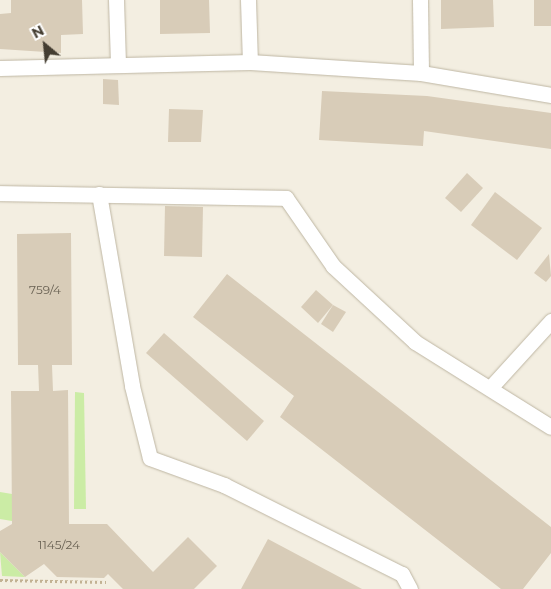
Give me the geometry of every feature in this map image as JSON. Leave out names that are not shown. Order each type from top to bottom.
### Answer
[{"type":"lane","points":[[116,0],[118,64]]},
{"type":"lane","points":[[248,0],[250,62]]},
{"type":"lane","points":[[420,0],[422,73]]},
{"type":"lane","points":[[0,68],[250,62],[422,73],[551,95]]},
{"type":"lane","points":[[0,193],[286,198],[333,266],[415,342],[551,427]]},
{"type":"lane","points":[[99,194],[132,386],[150,458],[224,485],[402,574],[410,589]]},
{"type":"lane","points":[[490,388],[551,321]]},
{"type":"path","points":[[0,580],[106,582]]},
{"type":"green space","points":[[75,392],[84,393],[86,509],[74,509]]},
{"type":"green space","points":[[0,492],[12,494],[12,521],[0,519]]},
{"type":"green space","points":[[0,552],[25,577],[2,576]]},
{"type":"building","points":[[11,0],[82,0],[83,34],[61,35],[61,53],[0,49],[0,14],[11,13]]},
{"type":"building","points":[[160,0],[209,0],[210,33],[160,34]]},
{"type":"building","points":[[441,0],[493,0],[494,27],[441,29]]},
{"type":"building","points":[[534,0],[551,0],[551,26],[534,26]]},
{"type":"building","points":[[103,79],[118,80],[119,105],[103,104]]},
{"type":"building","points":[[322,91],[427,96],[551,113],[551,149],[424,131],[423,146],[319,140]]},
{"type":"building","points":[[169,109],[203,110],[201,142],[168,142]]},
{"type":"building","points":[[467,173],[483,188],[461,212],[445,198]]},
{"type":"building","points":[[495,192],[542,228],[517,260],[471,225]]},
{"type":"building","points":[[165,206],[203,207],[202,257],[164,256]]},
{"type":"building","points":[[71,233],[72,365],[52,365],[53,391],[68,390],[69,524],[107,524],[153,572],[188,537],[217,566],[194,589],[123,589],[108,574],[104,578],[57,577],[44,564],[25,577],[0,552],[0,531],[12,524],[11,391],[39,391],[38,365],[18,365],[17,234]]},
{"type":"building","points":[[549,254],[551,276],[546,282],[534,273]]},
{"type":"building","points":[[227,274],[551,527],[551,553],[523,589],[501,589],[280,417],[294,396],[193,317]]},
{"type":"building","points":[[316,290],[333,305],[318,323],[301,307]]},
{"type":"building","points":[[333,305],[346,312],[333,332],[321,324]]},
{"type":"building","points":[[164,333],[264,421],[247,441],[146,353]]},
{"type":"building","points":[[268,539],[362,589],[241,589]]}]
